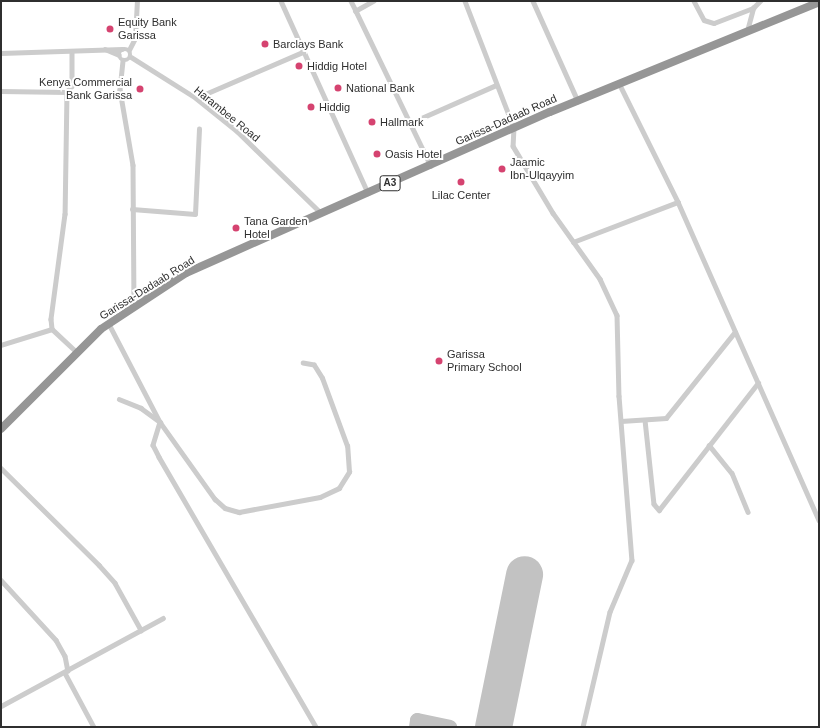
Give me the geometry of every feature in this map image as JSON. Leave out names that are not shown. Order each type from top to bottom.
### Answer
[{"type":"highway","name":"Garissa-Dadaab Road","points":[[1,429],[76,351],[134,306],[186,273],[320,212],[431,166],[514,128],[619,83],[819,2]]},
{"type":"street","points":[[123,60],[131,56],[129,50],[135,38],[137,1]]},
{"type":"street","points":[[351,1],[431,166]]},
{"type":"street","points":[[356,12],[374,1]]},
{"type":"street","points":[[465,1],[488,54],[496,85],[514,128],[513,146],[573,242],[600,279],[617,315],[621,421],[632,560],[610,612],[583,727]]},
{"type":"street","points":[[533,1],[578,101]]},
{"type":"street","points":[[694,1],[704,20],[714,24],[753,8],[760,1]]},
{"type":"street","points":[[283,2],[303,52],[368,193]]},
{"type":"street","points":[[747,32],[753,8]]},
{"type":"street","points":[[1,53],[72,52],[105,49],[129,50]]},
{"type":"street","points":[[105,49],[119,55],[123,60],[120,90],[133,158],[132,209],[134,306]]},
{"type":"street","points":[[119,55],[122,49]]},
{"type":"street","points":[[72,52],[72,86],[67,92],[64,214],[53,291],[52,329],[76,351]]},
{"type":"street","points":[[196,98],[303,52]]},
{"type":"street","name":"Harambee Road","points":[[131,56],[196,98],[237,131],[320,212]]},
{"type":"street","points":[[619,83],[678,202],[819,520]]},
{"type":"street","points":[[410,123],[496,85]]},
{"type":"street","points":[[1,91],[67,92]]},
{"type":"street","points":[[132,209],[195,214],[199,129]]},
{"type":"street","points":[[573,242],[678,202]]},
{"type":"street","points":[[109,324],[160,422],[225,508],[239,512],[283,506],[320,497],[339,488],[349,472],[347,446],[322,378],[314,365],[303,363]]},
{"type":"street","points":[[1,345],[52,329]]},
{"type":"street","points":[[621,421],[666,418],[735,332]]},
{"type":"street","points":[[646,420],[654,504],[659,510],[758,383]]},
{"type":"street","points":[[119,399],[141,408],[160,422]]},
{"type":"street","points":[[160,422],[153,445],[159,457],[316,727]]},
{"type":"street","points":[[709,445],[732,473],[748,512]]},
{"type":"street","points":[[1,468],[99,564],[115,584],[141,630]]},
{"type":"street","points":[[1,580],[52,635],[65,656],[67,672],[94,727]]},
{"type":"street","points":[[1,706],[67,672],[164,618]]},
{"type":"taxiway","points":[[416,727],[417,720],[449,727]]},
{"type":"runway","points":[[493,727],[524,574]]},
{"type":"place","name":"Equity Bank Garissa","points":[[110,29]]},
{"type":"place","name":"Barclays Bank","points":[[265,44]]},
{"type":"place","name":"Hiddig Hotel","points":[[299,66]]},
{"type":"place","name":"National Bank","points":[[338,88]]},
{"type":"place","name":"Kenya Commercial Bank Garissa","points":[[140,89]]},
{"type":"place","name":"Hiddig","points":[[311,107]]},
{"type":"place","name":"Hallmark","points":[[372,122]]},
{"type":"place","name":"Oasis Hotel","points":[[377,154]]},
{"type":"place","name":"Jaamic Ibn-Ulqayyim","points":[[502,169]]},
{"type":"place","name":"Lilac Center","points":[[461,182]]},
{"type":"place","name":"Tana Garden Hotel","points":[[236,228]]},
{"type":"place","name":"Garissa Primary School","points":[[439,361]]}]
